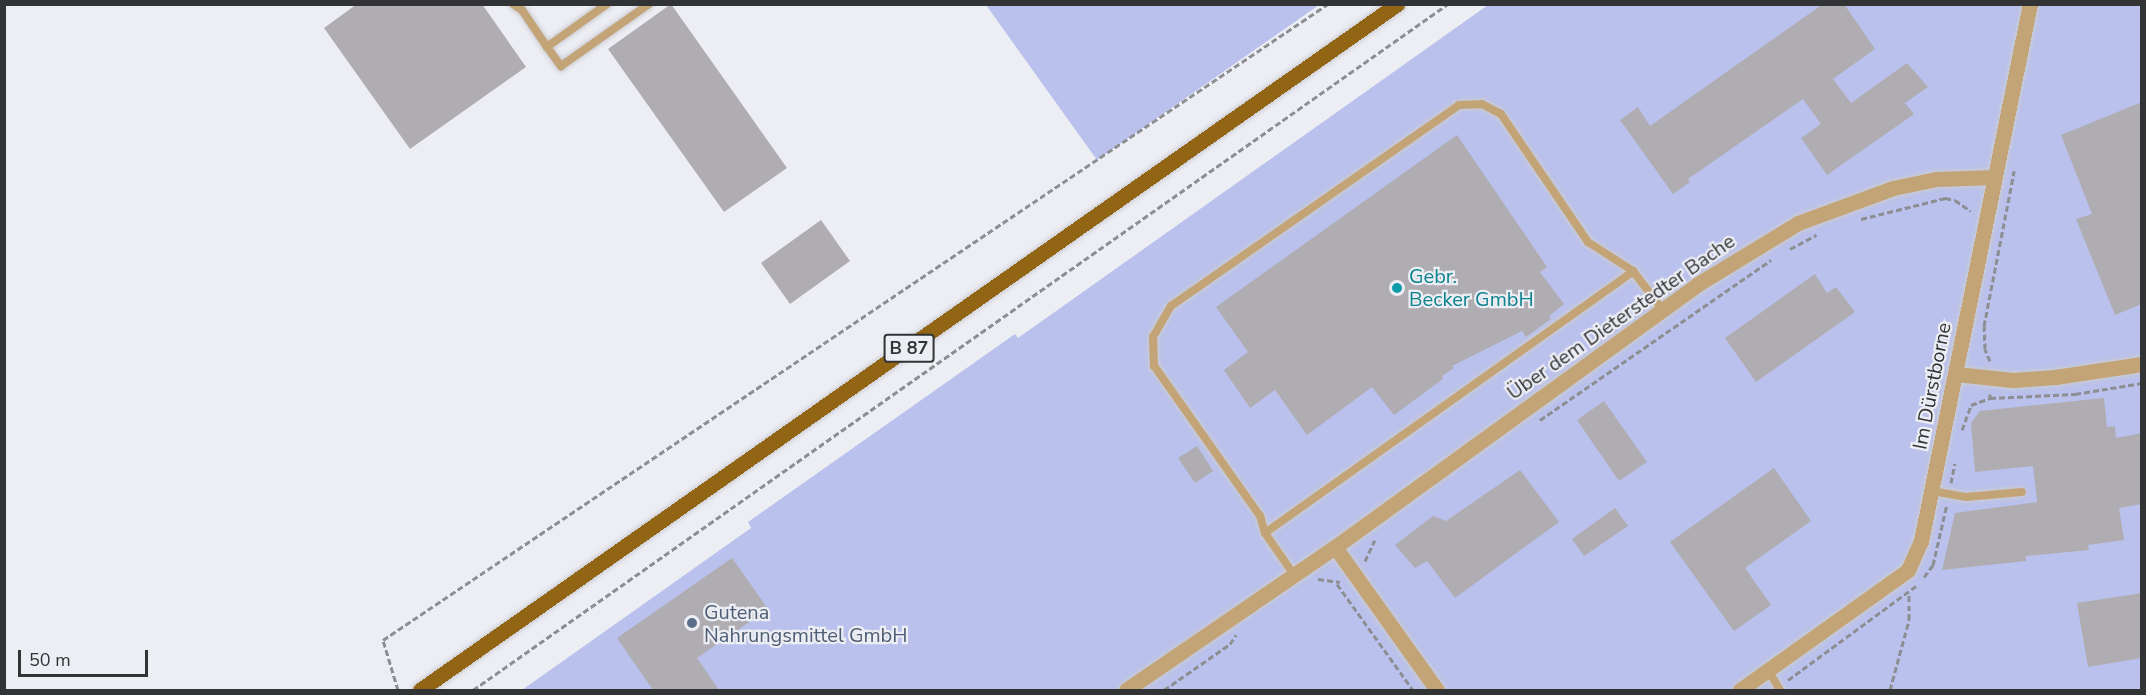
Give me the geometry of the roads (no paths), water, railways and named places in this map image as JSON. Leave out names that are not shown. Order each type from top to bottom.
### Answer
[{"type":"main road","name":"B 87","points":[[420,690],[1397,4]]},
{"type":"street","name":"Im Dürstborne","points":[[1740,690],[1908,570],[1921,542],[2030,4]]},
{"type":"street","name":"Über dem Dieterstedter Bache","points":[[1126,690],[1335,547],[1662,309],[1698,284],[1798,223],[1893,188],[1938,179],[1994,177]]},
{"type":"street","points":[[1956,374],[2013,380],[2055,377],[2142,364]]},
{"type":"street","points":[[1335,547],[1437,690]]},
{"type":"lane","points":[[513,4],[522,10],[561,66],[649,4]]},
{"type":"lane","points":[[547,47],[607,4]]},
{"type":"lane","points":[[1294,575],[1265,533],[1260,516],[1154,366],[1153,337],[1172,306],[1459,105],[1482,104],[1501,114],[1588,242],[1633,271],[1662,309]]},
{"type":"lane","points":[[1265,533],[1633,271]]},
{"type":"lane","points":[[1932,491],[1966,497],[2022,492]]},
{"type":"lane","points":[[1768,670],[1780,690]]},
{"type":"place","name":"Gebr. Becker GmbH","points":[[1397,288]]},
{"type":"place","name":"Gutena Nahrungsmittel GmbH","points":[[692,623]]}]
